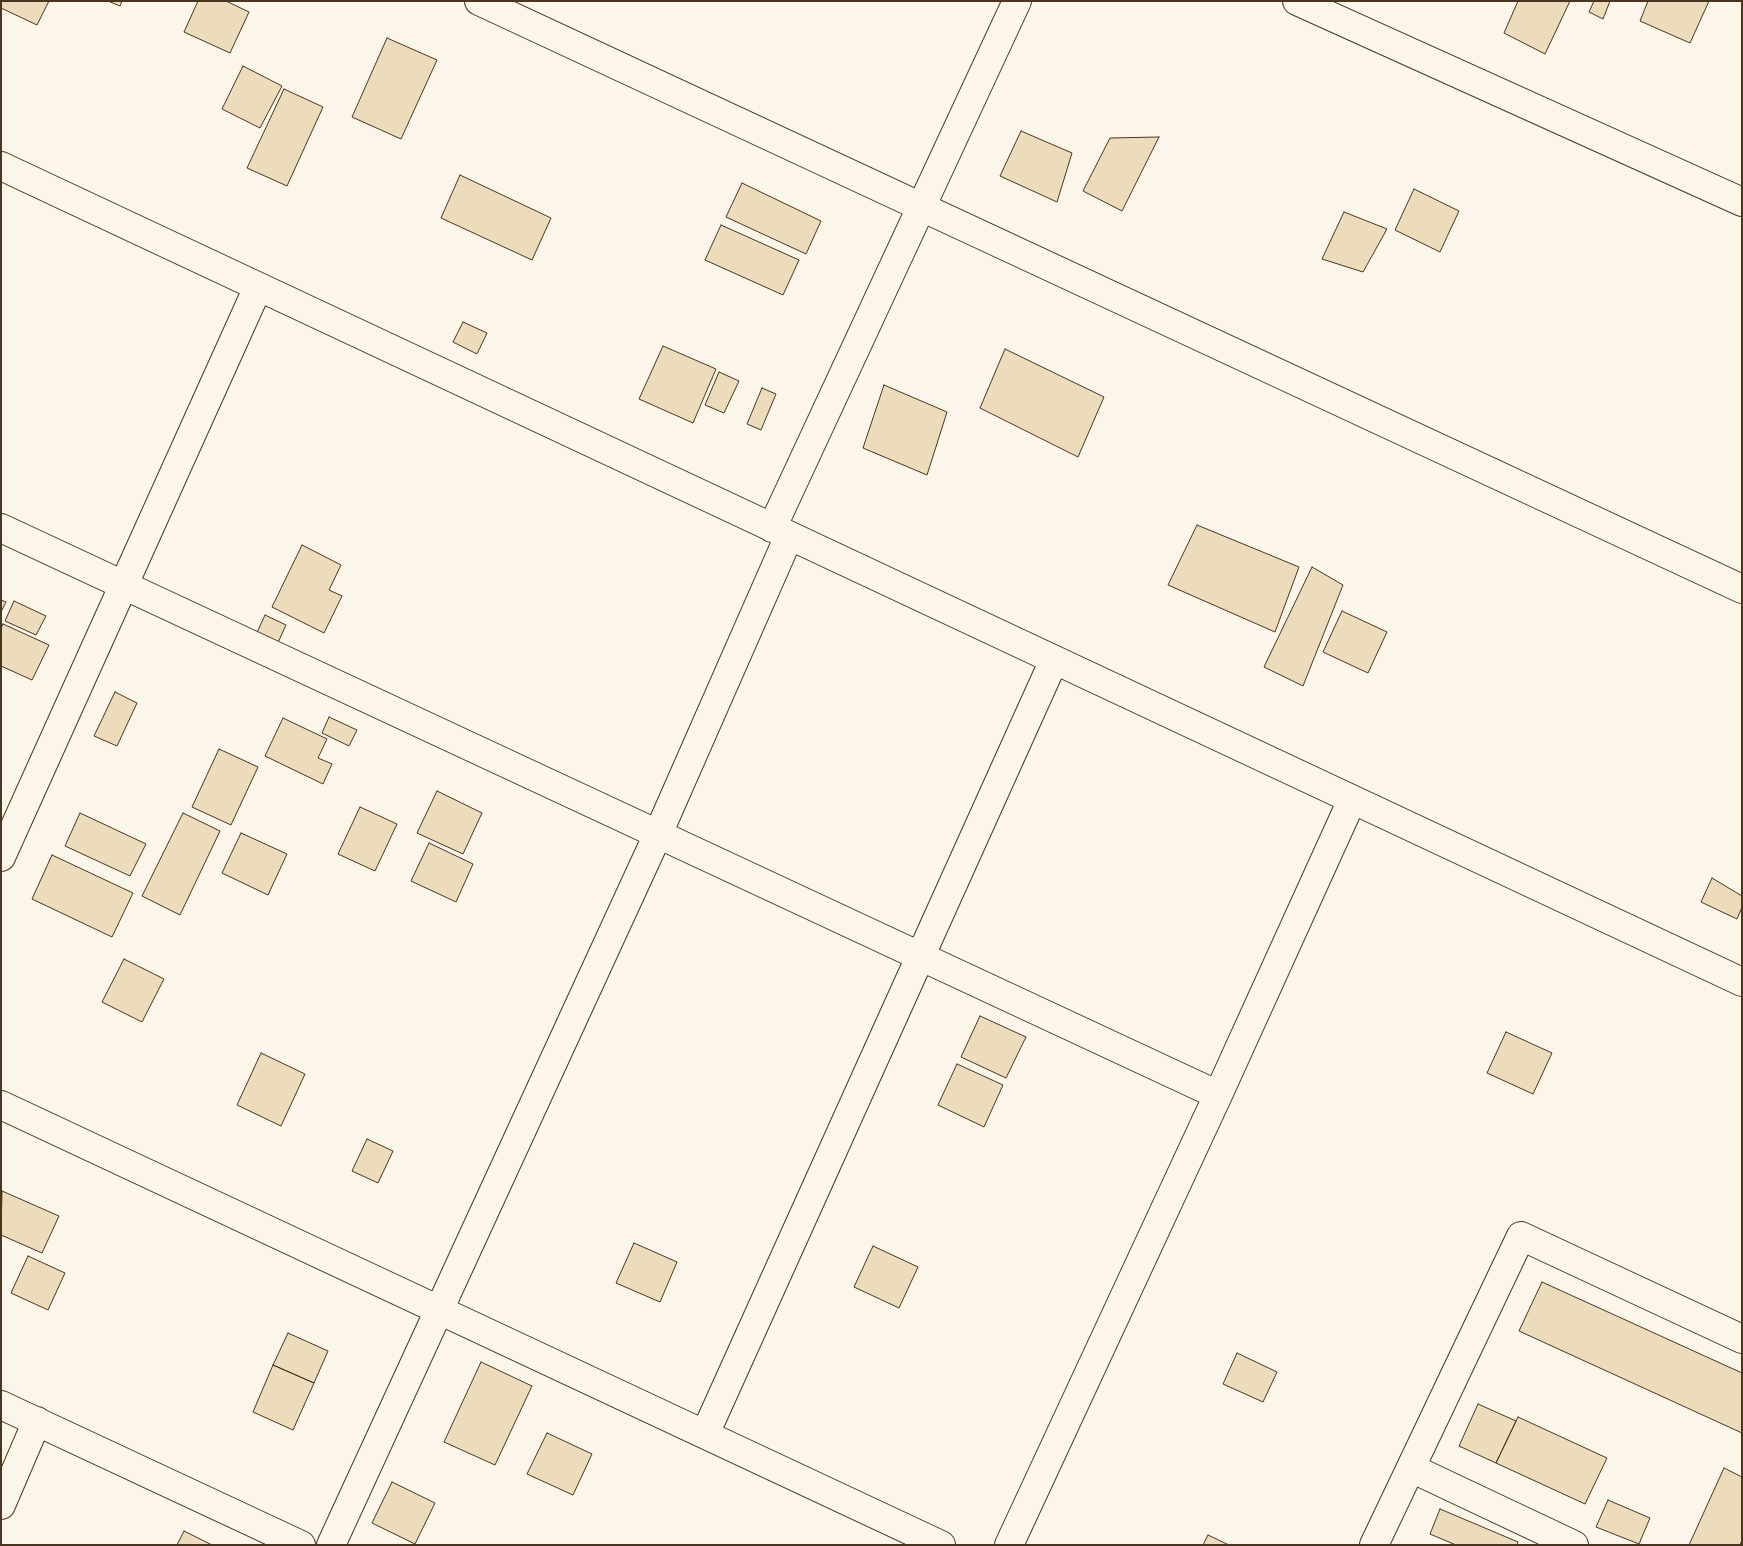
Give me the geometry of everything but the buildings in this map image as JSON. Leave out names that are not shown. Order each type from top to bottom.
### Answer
[{"type":"street","points":[[479,1],[1742,589]]},
{"type":"street","points":[[332,1545],[658,834],[781,532],[922,207],[1017,1]]},
{"type":"street","points":[[1297,1],[1742,202]]},
{"type":"street","points":[[1,166],[1742,982]]},
{"type":"street","points":[[1,857],[258,287]]},
{"type":"street","points":[[1,528],[1218,1095]]},
{"type":"street","points":[[705,1434],[1054,660]]},
{"type":"street","points":[[1008,1545],[1218,1095],[1352,800]]},
{"type":"street","points":[[1,1106],[941,1545]]},
{"type":"street","points":[[1374,1545],[1521,1236],[1742,1339]]},
{"type":"street","points":[[1,1405],[301,1545]]},
{"type":"street","points":[[1,1505],[37,1421]]},
{"type":"street","points":[[1411,1468],[1574,1545]]}]
